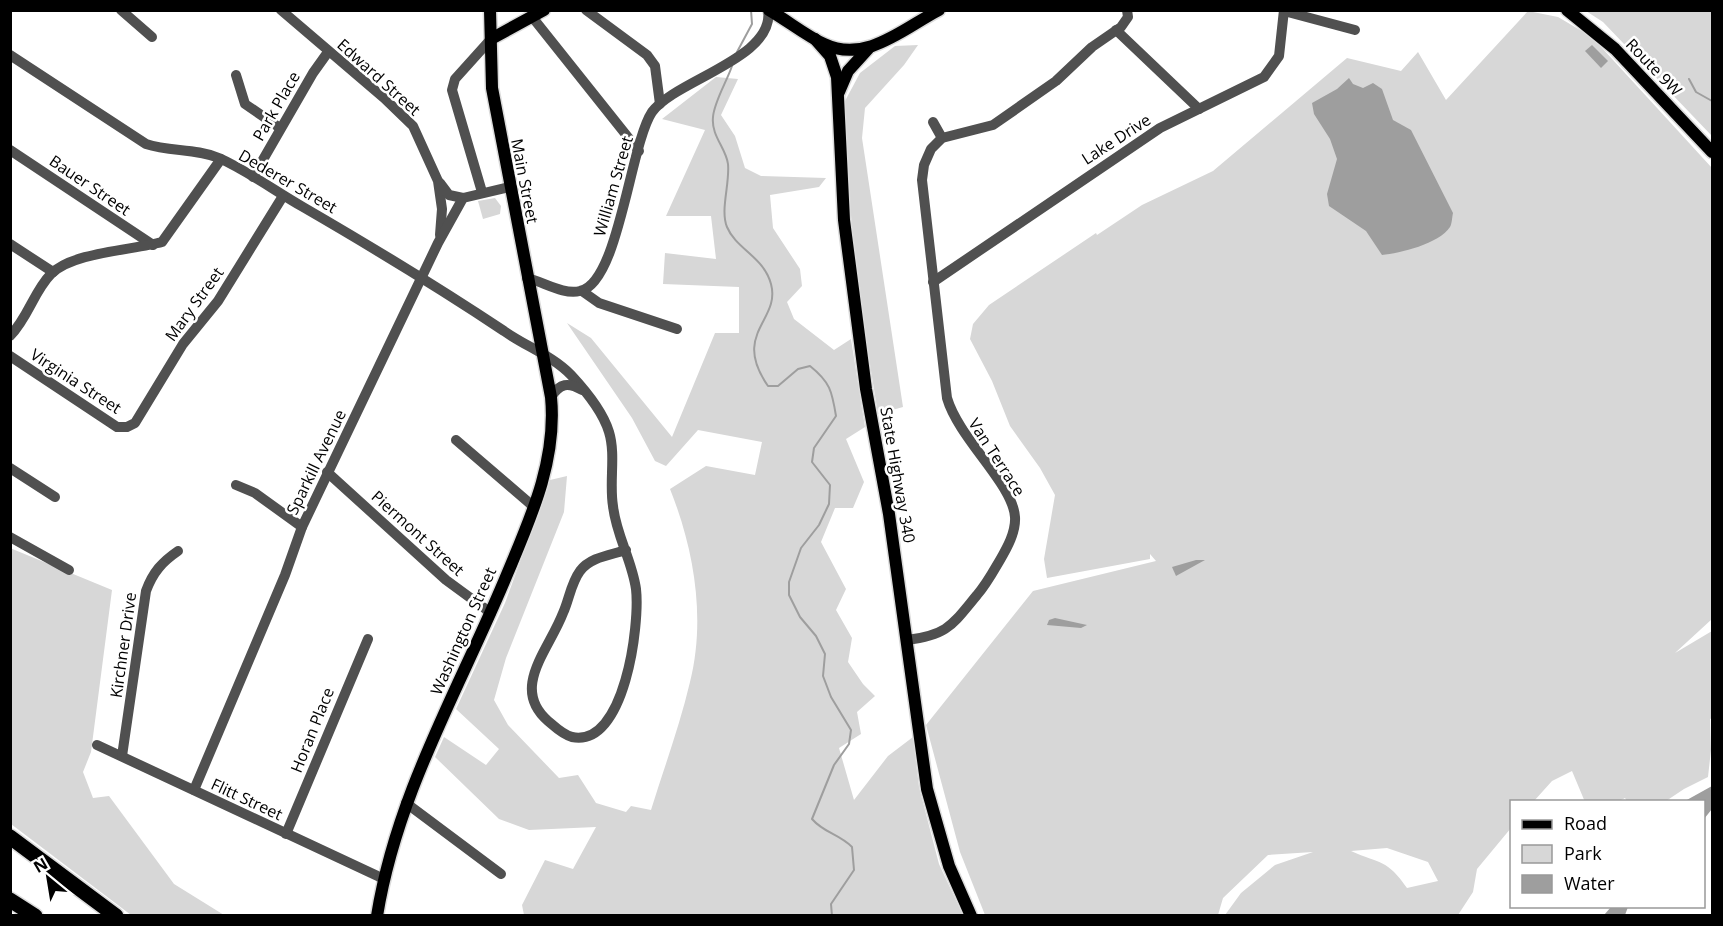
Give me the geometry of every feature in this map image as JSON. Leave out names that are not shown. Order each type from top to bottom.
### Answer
[{"type":"highway","points":[[10,837],[116,915]]},
{"type":"highway","points":[[10,900],[35,915]]},
{"type":"main road","name":"Main Street","points":[[490,10],[492,88],[509,187],[543,356]]},
{"type":"main road","points":[[491,39],[544,10]]},
{"type":"main road","points":[[768,10],[814,39],[839,49],[868,49]]},
{"type":"main road","points":[[838,98],[845,76],[868,49],[939,10]]},
{"type":"main road","name":"Route 9W","points":[[1567,10],[1614,49],[1713,152]]},
{"type":"main road","name":"State Highway 340","points":[[814,39],[832,61],[838,98],[844,220],[866,389],[889,514],[932,810],[949,866],[970,915]]},
{"type":"main road","name":"Washington Street","points":[[377,915],[390,848],[406,803],[491,613],[534,507],[551,451],[554,426],[543,356]]},
{"type":"street","points":[[121,10],[152,37]]},
{"type":"street","name":"Edward Street","points":[[281,10],[384,98],[413,126],[438,181]]},
{"type":"street","points":[[586,10],[647,55],[655,66],[660,104]]},
{"type":"street","name":"William Street","points":[[582,291],[594,283],[604,265],[649,118],[660,104],[737,58],[759,37],[767,22],[768,10]]},
{"type":"street","points":[[933,122],[942,138],[993,125],[1056,81],[1092,47],[1116,30],[1128,17],[1127,10]]},
{"type":"street","points":[[1284,11],[1355,30]]},
{"type":"street","name":"Lake Drive","points":[[933,282],[1124,150],[1160,128],[1258,81],[1269,72],[1280,50],[1284,11]]},
{"type":"street","points":[[532,18],[639,151]]},
{"type":"street","points":[[1116,30],[1199,109]]},
{"type":"street","points":[[482,192],[452,97],[455,79],[491,39]]},
{"type":"street","name":"Park Place","points":[[253,177],[313,72],[328,52]]},
{"type":"street","name":"Dederer Street","points":[[10,55],[146,144],[166,151],[203,152],[221,159],[422,276],[568,372],[585,392],[609,433],[613,512],[626,550],[636,590],[637,617],[629,669],[607,721],[598,732],[573,737],[560,731],[533,704],[531,691],[533,676],[580,570],[590,562],[626,550]]},
{"type":"street","points":[[236,75],[245,104],[280,128]]},
{"type":"street","name":"Van Terrace","points":[[907,640],[931,637],[944,632],[956,620],[983,589],[1006,549],[1016,518],[1005,491],[959,428],[951,413],[922,180],[924,165],[931,149],[942,138]]},
{"type":"street","name":"Bauer Street","points":[[10,150],[153,245]]},
{"type":"street","points":[[10,336],[53,272],[67,264],[104,253],[162,242],[221,159]]},
{"type":"street","points":[[438,181],[448,195],[463,198],[509,187]]},
{"type":"street","points":[[438,181],[442,215],[438,243]]},
{"type":"street","name":"Mary Street","points":[[127,427],[135,423],[183,344],[218,301],[283,196]]},
{"type":"street","name":"Sparkill Avenue","points":[[194,790],[285,575],[302,527],[438,243],[463,198]]},
{"type":"street","points":[[10,244],[53,272]]},
{"type":"street","points":[[527,278],[564,290],[582,291],[599,303],[677,329]]},
{"type":"street","name":"Virginia Street","points":[[10,356],[117,427],[127,427]]},
{"type":"street","points":[[551,397],[557,388],[564,384],[573,385],[585,392]]},
{"type":"street","points":[[456,440],[534,507]]},
{"type":"street","points":[[10,468],[55,497]]},
{"type":"street","name":"Piermont Street","points":[[327,472],[446,580],[491,613]]},
{"type":"street","points":[[236,485],[255,493],[302,527]]},
{"type":"street","points":[[10,537],[69,570]]},
{"type":"street","name":"Kirchner Drive","points":[[122,756],[146,591],[152,574],[158,566],[178,551]]},
{"type":"street","name":"Horan Place","points":[[286,834],[368,639]]},
{"type":"street","name":"Flitt Street","points":[[97,745],[384,879]]},
{"type":"street","points":[[406,803],[501,874]]},
{"type":"green space","points":[[1528,11],[1558,17],[1592,37],[1712,168],[1712,619],[1675,653],[1712,631],[1712,718],[1710,719],[1711,750],[1708,777],[1668,800],[1626,800],[1625,798],[1621,800],[1584,800],[1572,771],[1552,781],[1535,800],[1510,800],[1510,829],[1477,869],[1473,892],[1458,915],[1225,915],[1241,893],[1275,865],[1313,852],[1268,855],[1223,898],[1218,915],[985,915],[960,852],[926,725],[1033,591],[1156,561],[1150,554],[1150,559],[1047,578],[1044,559],[1055,495],[1040,468],[1010,426],[992,381],[970,339],[973,324],[989,305],[1096,233],[1097,235],[1142,205],[1213,171],[1347,58],[1401,71],[1418,52],[1446,100]],"holes":[[[1387,848],[1428,862],[1438,881],[1407,888],[1388,867],[1351,851]]]},
{"type":"green space","points":[[1586,11],[1712,11],[1712,136],[1603,22]]},
{"type":"green space","points":[[918,45],[904,65],[865,108],[862,138],[903,407],[878,414],[857,284],[847,169],[845,101],[860,73],[895,46]]},
{"type":"green space","points":[[716,77],[738,79],[721,115],[735,136],[745,168],[761,176],[826,178],[819,187],[770,195],[773,228],[800,269],[802,286],[787,302],[794,319],[834,350],[851,339],[865,427],[846,439],[864,482],[853,508],[835,508],[821,542],[846,589],[836,610],[852,638],[848,662],[863,684],[875,696],[857,712],[861,734],[839,748],[854,800],[888,756],[913,737],[919,787],[939,864],[963,915],[524,915],[522,905],[545,860],[573,869],[596,827],[529,830],[499,819],[435,757],[444,737],[486,765],[499,749],[456,709],[505,603],[550,480],[567,476],[564,512],[506,658],[494,700],[508,725],[559,778],[578,775],[596,803],[626,812],[631,806],[651,810],[686,698],[695,658],[697,633],[695,584],[691,560],[686,535],[670,489],[706,466],[755,475],[762,442],[698,430],[666,466],[655,461],[632,418],[567,323],[591,338],[672,437],[715,333],[739,333],[739,287],[663,284],[665,253],[716,259],[711,216],[666,216],[705,130],[662,119]]},
{"type":"green space","points":[[495,198],[501,206],[500,214],[483,219],[478,201]]},
{"type":"green space","points":[[10,548],[112,590],[91,752],[83,772],[93,798],[109,796],[174,884],[224,915],[131,915],[11,824]]},
{"type":"water","points":[[1592,45],[1608,61],[1601,68],[1585,51]]},
{"type":"water","points":[[1349,78],[1353,84],[1363,88],[1373,83],[1382,89],[1393,120],[1411,130],[1453,213],[1450,227],[1445,233],[1428,243],[1409,250],[1382,255],[1366,231],[1329,206],[1327,194],[1337,159],[1330,139],[1314,114],[1312,103],[1337,89]]},
{"type":"water","points":[[1196,560],[1205,560],[1176,576],[1172,567]]},
{"type":"water","points":[[1055,618],[1087,625],[1081,628],[1047,625],[1049,620]]},
{"type":"water","points":[[1712,786],[1712,809],[1705,818],[1705,800],[1687,800]]},
{"type":"water","points":[[1610,908],[1628,908],[1625,915],[1604,915]]},
{"type":"waterway","points":[[737,52],[752,24],[751,10]]},
{"type":"waterway","points":[[732,66],[716,105],[713,124],[728,164],[724,213],[727,227],[731,235],[762,267],[771,284],[770,308],[755,340],[754,353],[758,368],[768,386],[778,386],[798,369],[810,366],[826,382],[836,416],[814,448],[812,462],[830,485],[829,504],[819,525],[801,548],[789,582],[789,595],[800,617],[816,636],[825,654],[823,676],[831,697],[851,730],[849,744],[834,765],[812,819],[852,847],[854,870],[831,904],[832,916]]},
{"type":"waterway","points":[[1689,79],[1696,92],[1712,101]]}]
